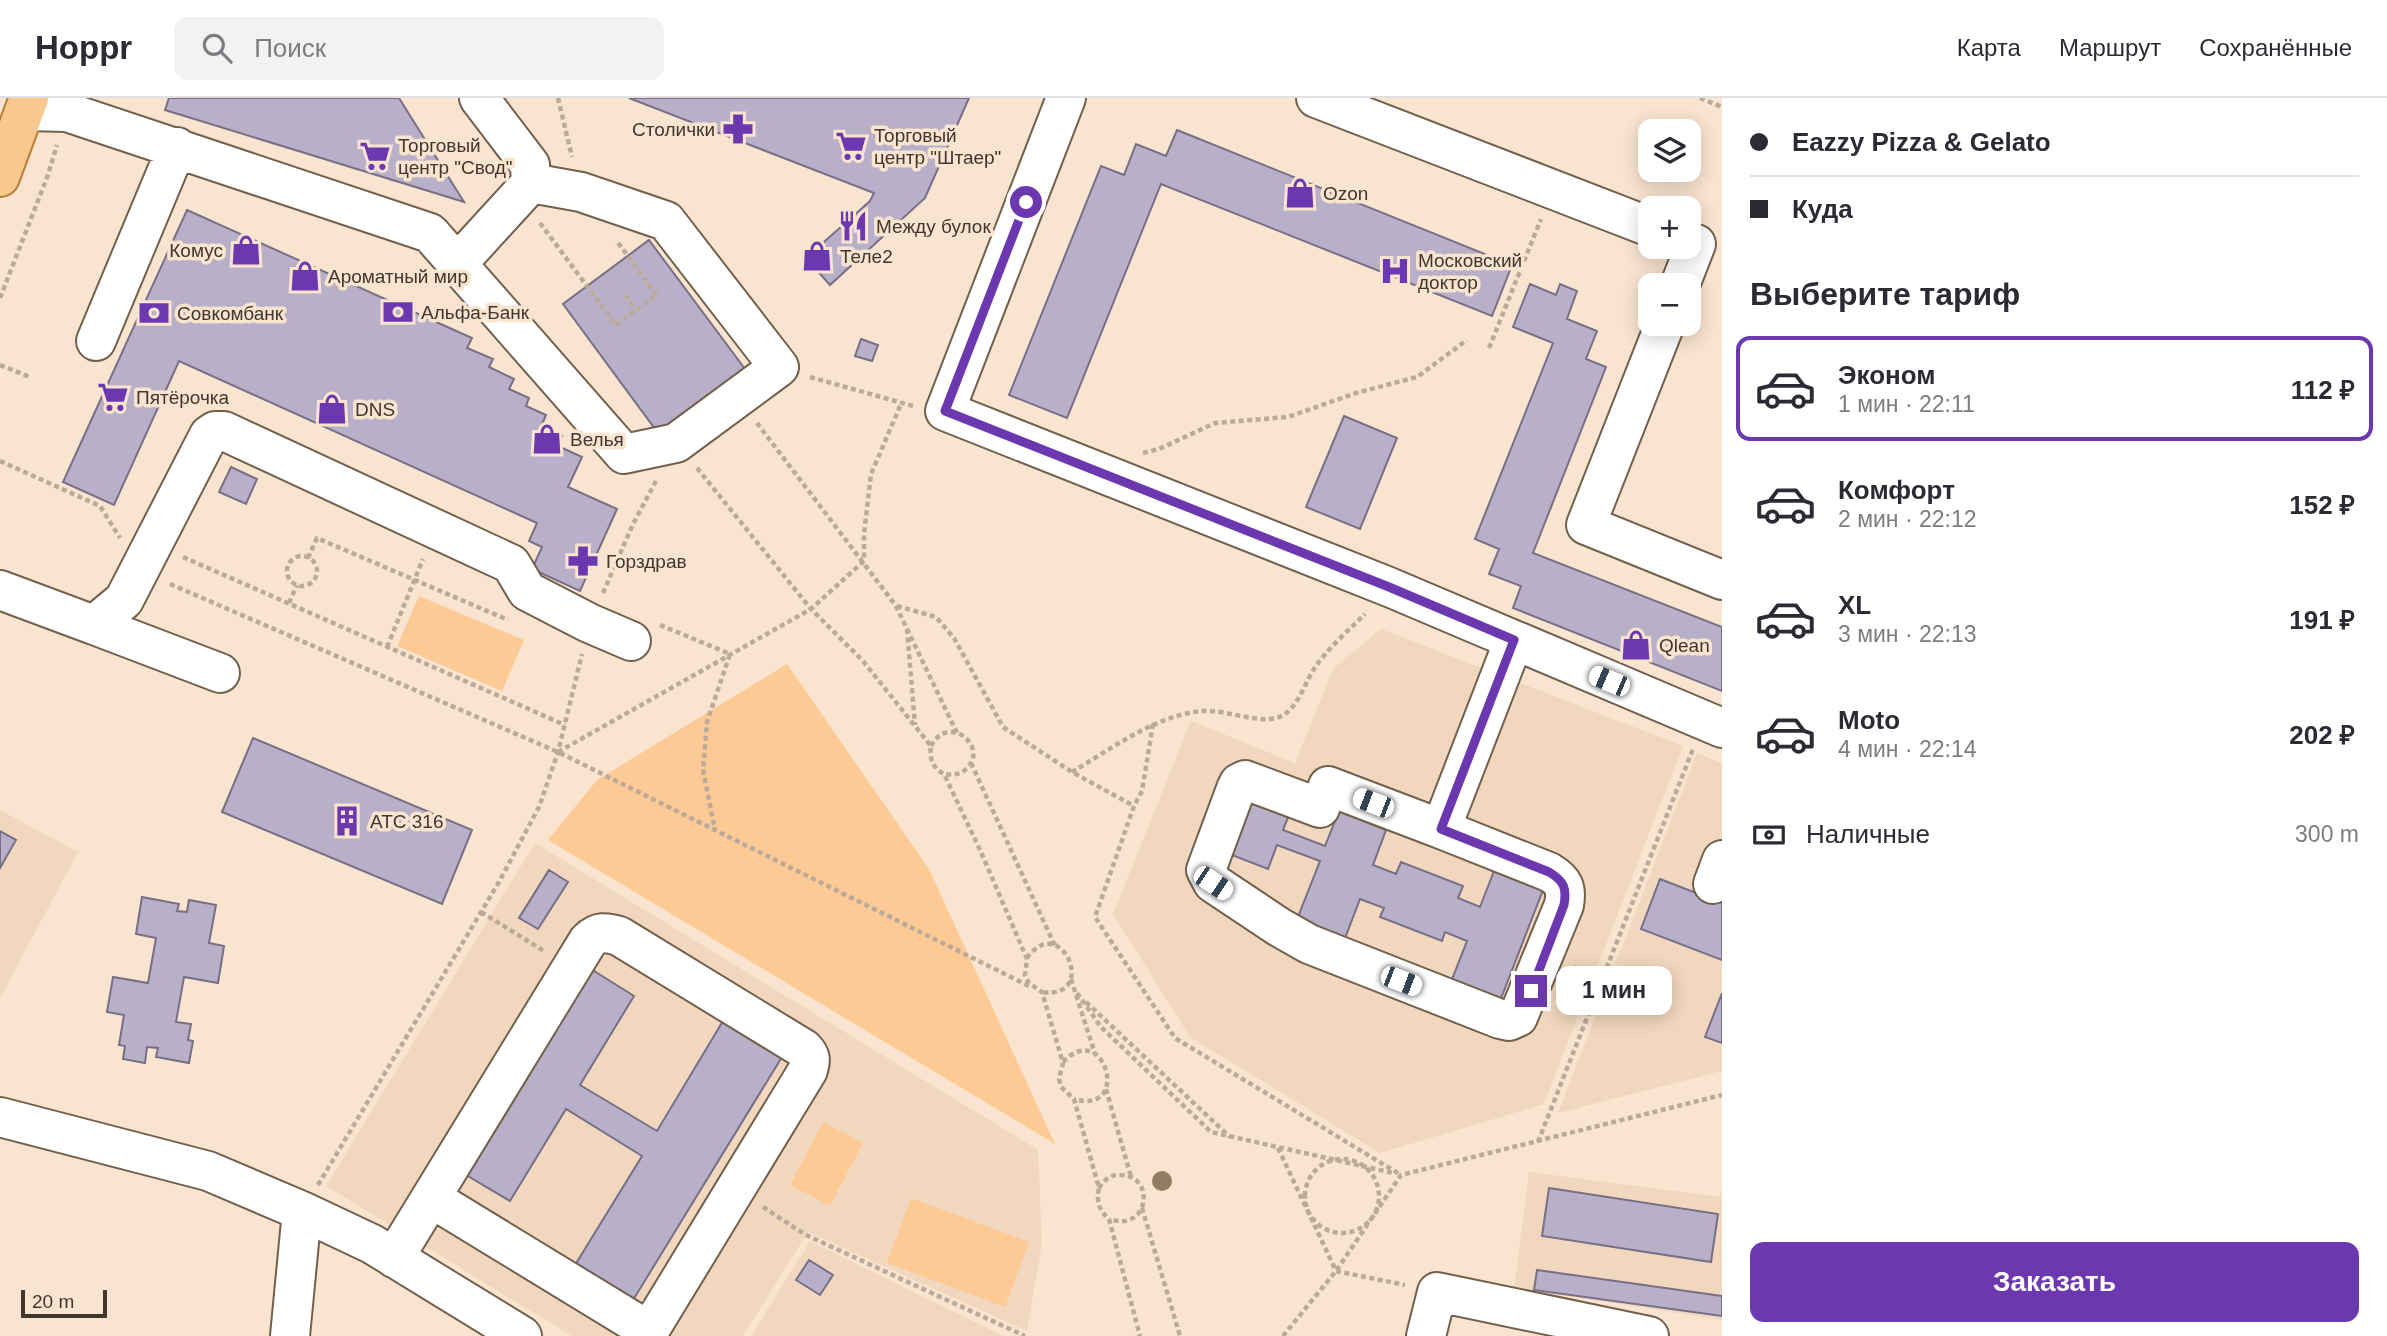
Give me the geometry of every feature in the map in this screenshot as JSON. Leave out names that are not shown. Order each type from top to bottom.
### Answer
[{"type":"main road","points":[[0,177],[27,105]]},
{"type":"lane","points":[[456,265],[526,190],[530,165],[479,98]]},
{"type":"lane","points":[[1066,98],[945,411],[1389,587],[1713,725]]},
{"type":"lane","points":[[1316,98],[1638,222]]},
{"type":"lane","points":[[27,105],[67,112],[430,233],[624,454],[676,443],[779,368],[666,221],[581,192],[526,190]]},
{"type":"lane","points":[[96,341],[177,147]]},
{"type":"lane","points":[[1687,273],[1702,247]]},
{"type":"lane","points":[[1660,336],[1586,525],[1722,580]]},
{"type":"lane","points":[[94,625],[124,600],[209,435],[215,431],[224,431],[510,564],[527,592],[631,641]]},
{"type":"lane","points":[[0,590],[220,673]]},
{"type":"lane","points":[[1441,829],[1514,640]]},
{"type":"lane","points":[[1245,780],[1320,808],[1328,786],[1441,829],[1549,872],[1562,880],[1566,892],[1564,905],[1518,1017],[1509,1021],[1309,944],[1213,883],[1206,870],[1236,789],[1239,783],[1245,780]]},
{"type":"lane","points":[[394,1258],[588,941],[595,935],[606,932],[619,936],[804,1049],[809,1055],[811,1061],[808,1070],[647,1333],[431,1198]]},
{"type":"lane","points":[[0,1117],[208,1171],[372,1244],[522,1336]]},
{"type":"lane","points":[[290,1336],[302,1211]]},
{"type":"lane","points":[[1426,1336],[1437,1292],[1598,1331],[1649,1336]]},
{"type":"path","points":[[558,98],[581,192]]},
{"type":"path","points":[[1700,98],[1722,107]]},
{"type":"path","points":[[0,298],[48,175],[67,112]]},
{"type":"path","points":[[1489,348],[1553,189]]},
{"type":"path","points":[[526,190],[616,325],[657,295],[612,234]]},
{"type":"path","points":[[625,295],[636,310]]},
{"type":"path","points":[[1132,455],[1159,449],[1215,423],[1288,417],[1356,393],[1417,377],[1467,340]]},
{"type":"path","points":[[0,365],[30,377]]},
{"type":"path","points":[[828,382],[901,404],[945,411]]},
{"type":"path","points":[[737,398],[897,606],[957,733]]},
{"type":"path","points":[[558,752],[811,609],[864,561],[864,534],[871,474],[901,404]]},
{"type":"path","points":[[676,443],[811,609],[863,661],[931,746]]},
{"type":"path","points":[[0,461],[100,506],[147,557],[558,752],[1034,989],[1056,992],[1071,978],[1073,970],[1068,955],[1055,946],[1035,949],[1027,959]]},
{"type":"path","points":[[302,1211],[481,912],[538,807],[558,752],[589,623],[634,524]]},
{"type":"path","points":[[387,647],[436,529]]},
{"type":"path","points":[[309,558],[317,538],[510,621]]},
{"type":"path","points":[[147,557],[289,603],[565,725]]},
{"type":"path","points":[[297,558],[309,558],[316,566],[316,576],[310,584],[297,585],[289,578],[290,564],[297,558]]},
{"type":"path","points":[[289,603],[297,585]]},
{"type":"path","points":[[1072,772],[1153,724],[1201,711],[1230,712],[1263,721],[1275,720],[1287,713],[1315,667],[1389,587]]},
{"type":"path","points":[[897,606],[936,617],[954,638],[1003,727],[1072,772],[1134,806]]},
{"type":"path","points":[[631,641],[642,617],[730,654]]},
{"type":"path","points":[[906,626],[915,726]]},
{"type":"path","points":[[715,830],[703,769],[707,722],[730,654]]},
{"type":"path","points":[[1153,724],[1142,791],[1134,806],[1095,917],[1175,1038],[1401,1175]]},
{"type":"path","points":[[1538,1142],[1603,978],[1713,725]]},
{"type":"path","points":[[1034,989],[1025,975],[1027,959],[981,852],[944,774],[934,766],[931,746],[939,736],[957,733],[964,736],[972,748],[971,763],[1055,946]]},
{"type":"path","points":[[944,774],[957,774],[971,763]]},
{"type":"path","points":[[481,912],[572,968]]},
{"type":"path","points":[[1594,975],[1603,978]]},
{"type":"path","points":[[1071,978],[1095,1054]]},
{"type":"path","points":[[1042,992],[1063,1063]]},
{"type":"path","points":[[1077,993],[1230,1138]]},
{"type":"path","points":[[1077,993],[1101,1027],[1211,1132],[1401,1175],[1722,1095]]},
{"type":"path","points":[[1131,1177],[1106,1088],[1108,1073],[1102,1059],[1095,1054],[1081,1051],[1074,1053],[1059,1071],[1061,1087],[1074,1099],[1099,1188],[1097,1202],[1100,1209],[1116,1222],[1131,1219],[1142,1208]]},
{"type":"path","points":[[1074,1099],[1088,1101],[1106,1088]]},
{"type":"path","points":[[1278,1148],[1336,1270]]},
{"type":"path","points":[[1339,1159],[1326,1162],[1316,1169],[1308,1179],[1305,1192],[1311,1217],[1318,1225],[1340,1234],[1362,1228],[1377,1210],[1380,1198],[1378,1185],[1363,1165]]},
{"type":"path","points":[[1099,1188],[1109,1177],[1124,1175],[1137,1181],[1144,1194],[1142,1208],[1180,1336]]},
{"type":"path","points":[[1283,1336],[1336,1270],[1401,1175]]},
{"type":"path","points":[[736,1189],[806,1235],[1025,1336]]},
{"type":"path","points":[[1109,1219],[1140,1336]]},
{"type":"path","points":[[1336,1270],[1437,1292]]},
{"type":"shaded area","points":[[419,596],[524,640],[502,691],[397,646]]},
{"type":"shaded area","points":[[1381,629],[1683,746],[1544,1104],[1380,1153],[1190,1037],[1113,914],[1191,721],[1295,763],[1333,669]]},
{"type":"shaded area","points":[[787,664],[929,869],[1055,1144],[548,840],[597,780]]},
{"type":"shaded area","points":[[1697,753],[1722,763],[1722,1071],[1558,1113]]},
{"type":"shaded area","points":[[0,810],[78,852],[0,998]]},
{"type":"shaded area","points":[[535,843],[1038,1150],[1042,1244],[1027,1331],[808,1232],[743,1336],[572,1336],[326,1186]]},
{"type":"shaded area","points":[[823,1122],[863,1143],[830,1206],[790,1185]]},
{"type":"shaded area","points":[[1529,1172],[1720,1197],[1722,1189],[1722,1320],[1514,1288]]},
{"type":"shaded area","points":[[911,1198],[1029,1242],[1005,1307],[887,1263]]},
{"type":"shaded area","points":[[810,1241],[1003,1336],[751,1336]]},
{"type":"building","name":"Торговый центр \"Свод\"","points":[[169,98],[399,98],[464,202],[165,110]]},
{"type":"building","name":"Торговый центр \"Штаер\"","points":[[629,98],[969,98],[925,198],[830,285],[806,258],[870,201],[874,193]]},
{"type":"building","points":[[1177,130],[1512,265],[1492,316],[1161,184],[1067,418],[1009,395],[1101,166],[1124,175],[1136,144],[1166,156]]},
{"type":"building","points":[[187,210],[472,338],[467,348],[493,359],[489,367],[514,379],[509,389],[529,398],[526,406],[546,415],[541,427],[562,436],[558,446],[582,457],[568,487],[617,509],[580,591],[532,569],[542,547],[529,541],[537,523],[179,361],[114,505],[63,482]]},
{"type":"building","points":[[649,240],[745,369],[658,433],[563,304]]},
{"type":"building","points":[[1530,284],[1556,295],[1560,284],[1577,291],[1567,319],[1597,331],[1586,359],[1606,367],[1533,553],[1722,627],[1722,691],[1513,608],[1521,586],[1489,574],[1499,549],[1475,539],[1553,343],[1513,327]]},
{"type":"building","points":[[861,339],[878,345],[872,361],[855,356]]},
{"type":"building","points":[[1344,416],[1397,438],[1360,529],[1306,507]]},
{"type":"building","points":[[231,467],[257,479],[246,504],[219,492]]},
{"type":"building","name":"АТС 316","points":[[253,738],[472,830],[442,904],[222,812]]},
{"type":"building","points":[[1245,798],[1289,815],[1283,830],[1325,846],[1339,811],[1386,830],[1373,865],[1396,874],[1401,862],[1463,886],[1458,898],[1480,907],[1494,871],[1543,890],[1500,1001],[1451,982],[1467,941],[1445,932],[1442,941],[1380,917],[1384,908],[1360,899],[1344,941],[1296,922],[1320,861],[1277,845],[1268,869],[1224,852]]},
{"type":"building","points":[[0,831],[16,840],[0,868]]},
{"type":"building","points":[[549,870],[568,882],[538,929],[519,918]]},
{"type":"building","points":[[1660,879],[1722,903],[1722,960],[1641,929]]},
{"type":"building","points":[[142,897],[179,904],[177,911],[187,912],[189,900],[216,905],[209,943],[224,946],[218,983],[184,977],[176,1022],[191,1024],[188,1040],[193,1041],[189,1063],[156,1057],[158,1048],[147,1047],[145,1063],[123,1059],[125,1046],[119,1045],[124,1015],[107,1012],[113,977],[148,983],[156,938],[136,934]]},
{"type":"building","points":[[591,969],[634,996],[580,1085],[657,1131],[726,1016],[785,1052],[630,1305],[572,1270],[642,1156],[566,1109],[510,1201],[466,1175]]},
{"type":"building","points":[[1722,993],[1722,1043],[1705,1037]]},
{"type":"building","points":[[1549,1188],[1718,1214],[1711,1262],[1542,1236]]},
{"type":"building","points":[[809,1260],[833,1275],[820,1295],[796,1280]]},
{"type":"building","points":[[1537,1270],[1722,1296],[1722,1316],[1534,1290]]},
{"type":"place","name":"Столички","points":[[738,129]]},
{"type":"place","name":"Торговый центр \"Штаер\"","points":[[851,146]]},
{"type":"place","name":"Торговый центр \"Свод\"","points":[[375,156]]},
{"type":"place","name":"Ozon","points":[[1300,193]]},
{"type":"place","name":"Между булок","points":[[853,226]]},
{"type":"place","name":"Комус","points":[[246,250]]},
{"type":"place","name":"Теле2","points":[[817,256]]},
{"type":"place","name":"Московский доктор","points":[[1395,271]]},
{"type":"place","name":"Ароматный мир","points":[[305,276]]},
{"type":"place","name":"Альфа-Банк","points":[[398,312]]},
{"type":"place","name":"Совкомбанк","points":[[154,313]]},
{"type":"place","name":"Пятёрочка","points":[[113,397]]},
{"type":"place","name":"DNS","points":[[332,409]]},
{"type":"place","name":"Велья","points":[[547,439]]},
{"type":"place","name":"Горздрав","points":[[583,561]]},
{"type":"place","name":"Qlean","points":[[1636,645]]},
{"type":"place","name":"АТС 316","points":[[347,821]]},
{"type":"route","points":[[1026,202],[945,411],[1389,587],[1514,640],[1441,829],[1549,872],[1562,880],[1566,892],[1564,905],[1531,991]]}]
